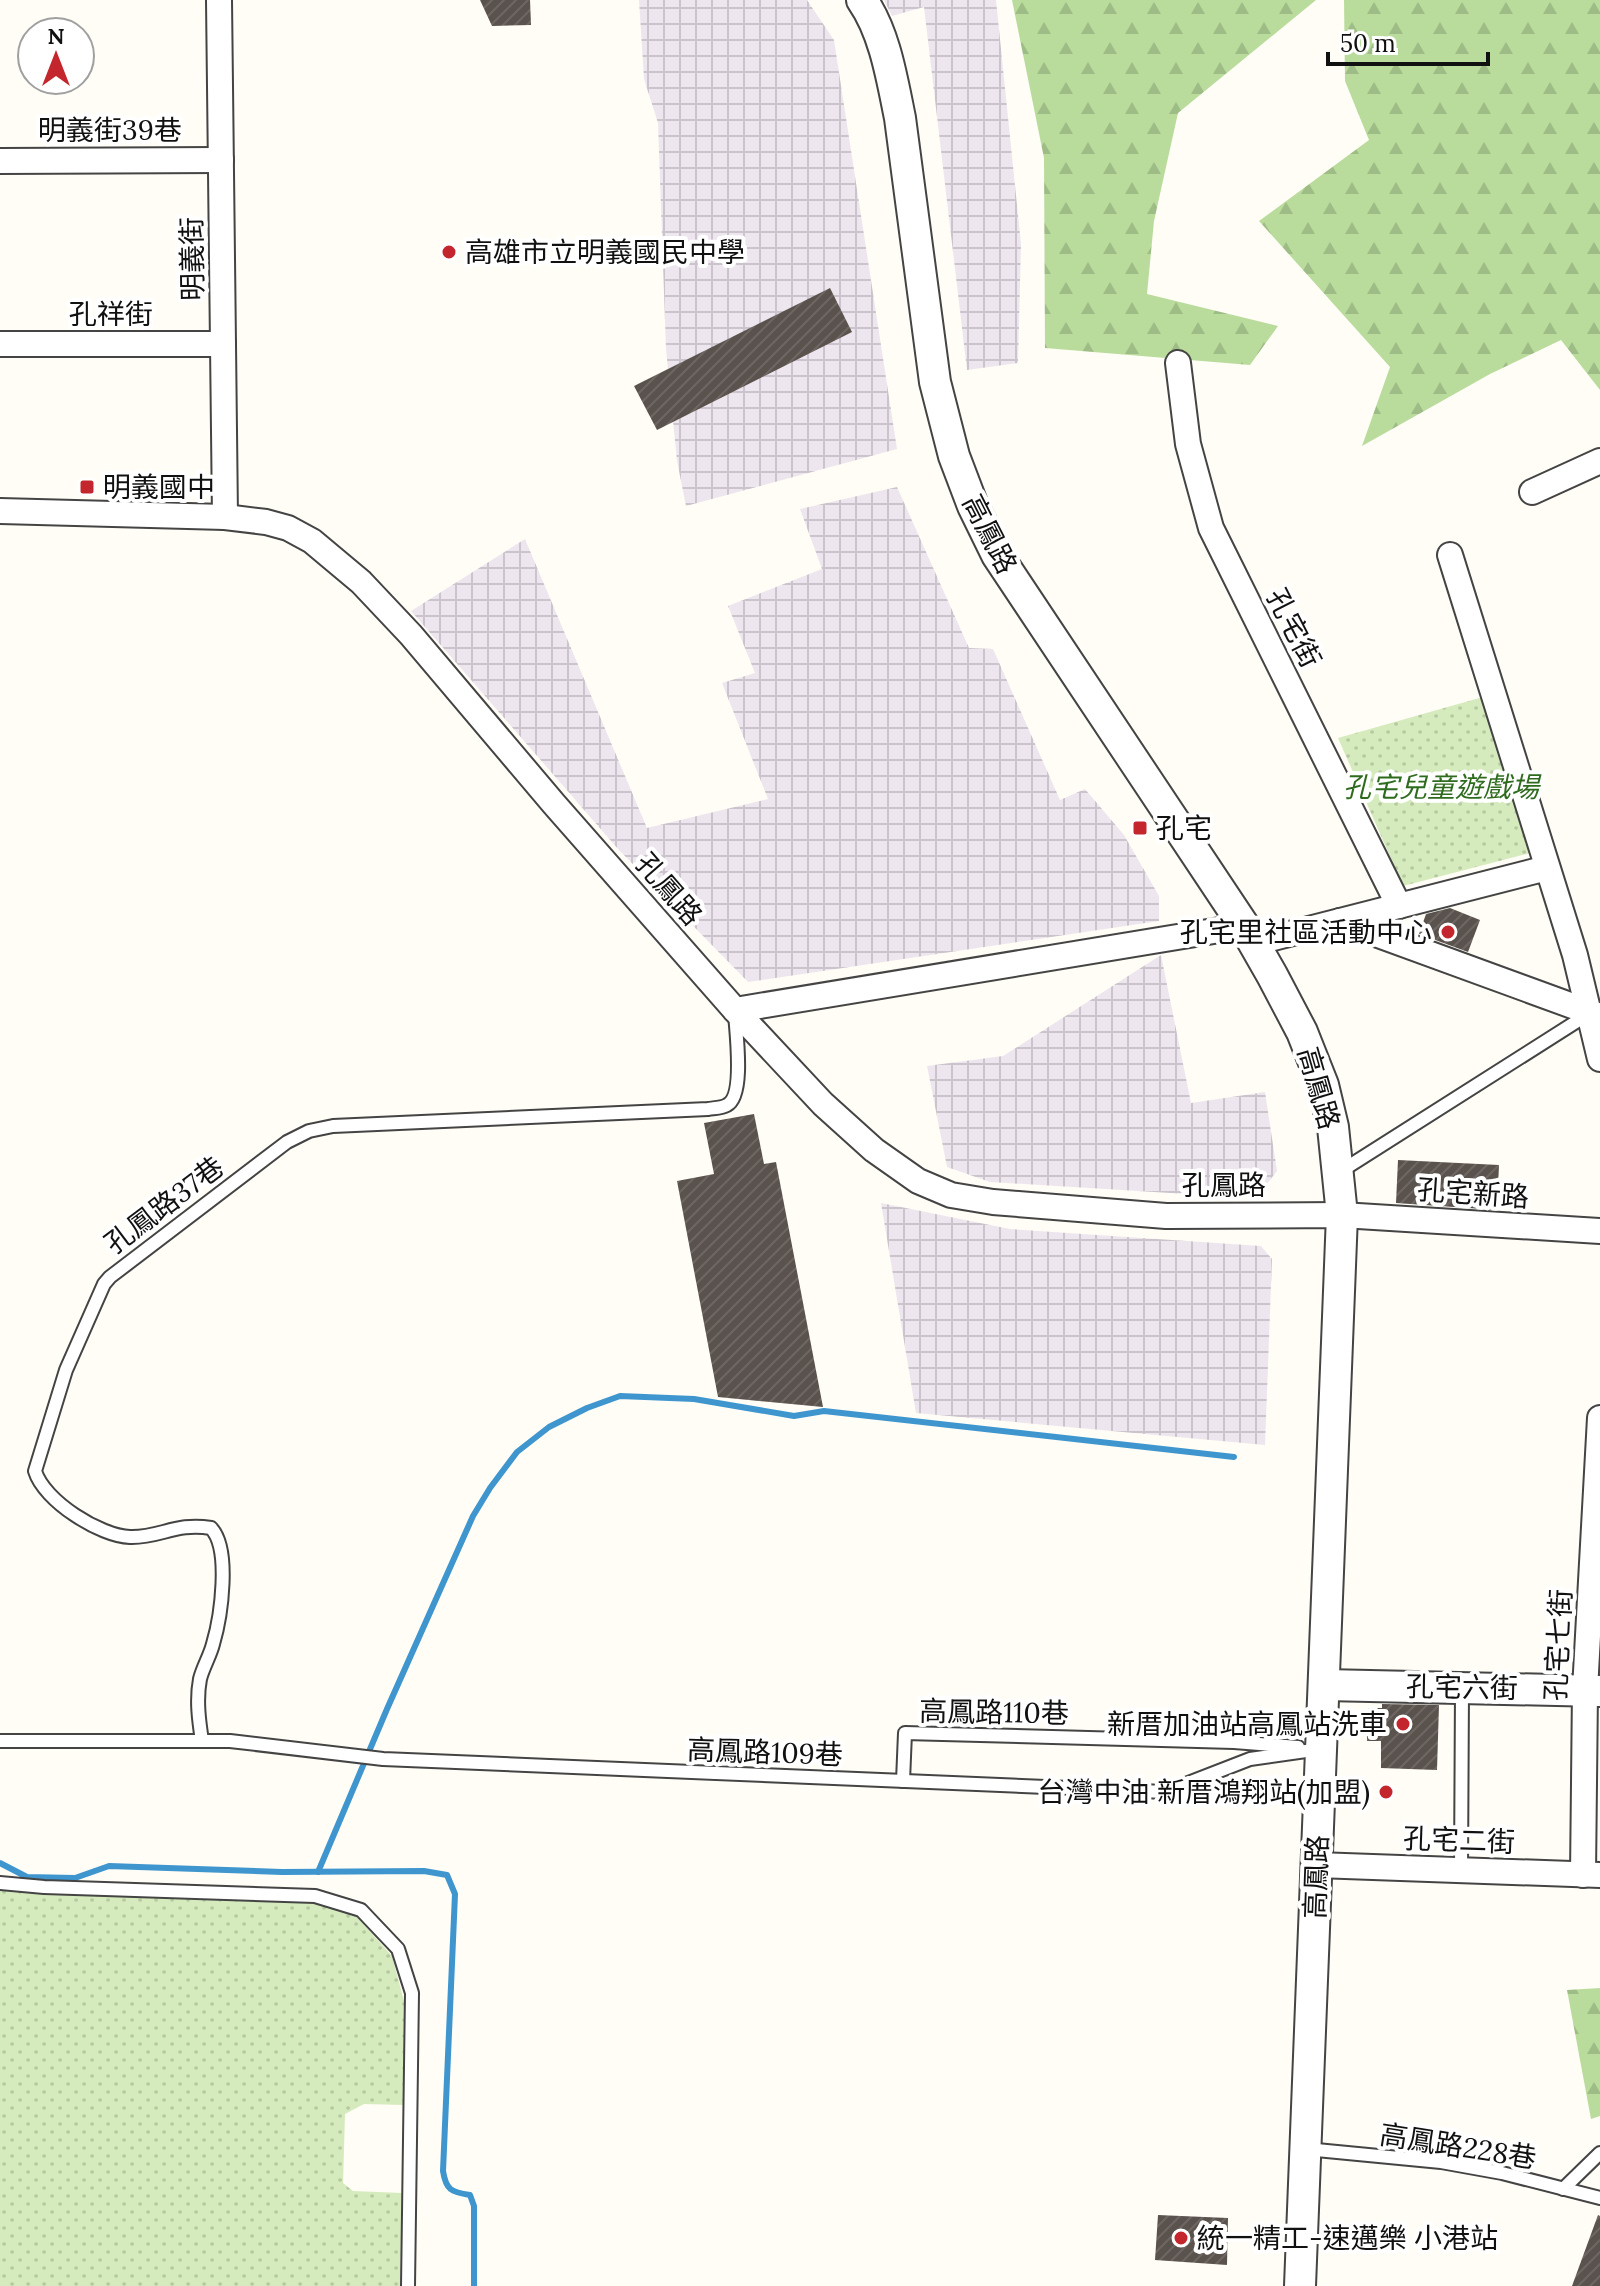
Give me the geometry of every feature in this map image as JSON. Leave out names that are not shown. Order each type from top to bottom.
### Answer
[{"type":"street","name":"明義街","points":[[219,0],[225,517]]},
{"type":"street","name":"高鳳路","points":[[862,0],[876,27],[893,83],[935,382],[954,456],[973,506],[997,555],[1249,935],[1302,1032],[1323,1085],[1333,1127],[1342,1215],[1300,2286]]},
{"type":"street","name":"明義街39巷","points":[[0,161],[221,160]]},
{"type":"street","name":"孔祥街","points":[[0,344],[223,344]]},
{"type":"street","name":"孔宅街","points":[[1178,363],[1188,444],[1211,528],[1399,906]]},
{"type":"street","points":[[1532,492],[1600,461]]},
{"type":"street","name":"孔鳳路","points":[[0,511],[225,517],[288,528],[312,541],[361,582],[411,635],[554,804],[735,1010],[823,1104],[874,1150],[918,1181],[951,1195],[993,1202],[1166,1216],[1342,1215]]},
{"type":"street","points":[[1450,555],[1595,1014],[1600,1059]]},
{"type":"street","points":[[735,1010],[1340,921],[1547,868]]},
{"type":"street","points":[[1340,921],[1595,1014]]},
{"type":"street","name":"孔宅新路","points":[[1342,1215],[1600,1231]]},
{"type":"street","name":"孔宅七街","points":[[1592,1875],[1592,1690],[1600,1418]]},
{"type":"street","name":"孔宅六街","points":[[1325,1685],[1592,1690]]},
{"type":"street","name":"孔宅二街","points":[[1317,1865],[1592,1875]]},
{"type":"lane","name":"孔鳳路37巷","points":[[202,1741],[198,1710],[200,1679],[213,1644],[222,1600],[217,1534],[211,1528],[178,1526],[142,1536],[117,1535],[98,1528],[70,1511],[37,1478],[35,1471],[66,1370],[104,1284],[287,1142],[309,1131],[333,1126],[727,1106],[734,1099],[738,1086],[735,1010]]},
{"type":"lane","points":[[1338,1173],[1595,1014]]},
{"type":"lane","points":[[1461,1871],[1462,1687]]},
{"type":"lane","name":"高鳳路110巷","points":[[903,1781],[905,1733],[1234,1742],[1321,1749]]},
{"type":"lane","points":[[0,1741],[202,1741]]},
{"type":"lane","name":"高鳳路109巷","points":[[202,1741],[230,1741],[383,1759],[1165,1792],[1250,1759],[1321,1749]]},
{"type":"lane","points":[[0,1883],[315,1896],[361,1910],[398,1949],[412,1993],[408,2286]]},
{"type":"lane","name":"高鳳路228巷","points":[[1306,2149],[1441,2162],[1502,2173],[1600,2198]]},
{"type":"lane","points":[[1563,2189],[1600,2153]]},
{"type":"shaded area","points":[[639,0],[807,0],[834,40],[897,449],[686,506],[677,461],[666,349],[658,123],[644,79]]},
{"type":"shaded area","points":[[884,0],[996,0],[1021,244],[1018,363],[967,370],[924,7],[892,16]]},
{"type":"shaded area","points":[[897,487],[969,648],[993,649],[1060,800],[1085,789],[1124,835],[1159,896],[1159,921],[748,982],[618,849],[411,611],[525,539],[647,828],[768,799],[722,683],[755,673],[728,606],[822,569],[800,509]]},
{"type":"shaded area","points":[[1161,955],[1191,1103],[1265,1092],[1277,1171],[1263,1189],[1235,1197],[990,1182],[947,1167],[927,1066],[1003,1056]]},
{"type":"shaded area","points":[[881,1203],[1010,1229],[1261,1246],[1272,1259],[1265,1445],[916,1413]]},
{"type":"green space","points":[[1012,0],[1316,0],[1178,113],[1154,221],[1147,294],[1278,326],[1250,365],[1045,348],[1044,158]]},
{"type":"green space","points":[[1344,0],[1600,0],[1600,390],[1561,340],[1490,374],[1362,446],[1390,367],[1259,221],[1369,140],[1345,81]]},
{"type":"green space","name":"孔宅兒童遊戲場","points":[[1490,695],[1538,851],[1403,886],[1338,738]]},
{"type":"green space","points":[[0,1887],[43,1892],[313,1902],[357,1917],[392,1956],[404,2001],[404,2105],[364,2104],[345,2114],[343,2183],[353,2191],[402,2193],[400,2286],[0,2286]]},
{"type":"green space","points":[[1600,1988],[1600,2116],[1591,2119],[1567,1990]]},
{"type":"building","points":[[480,0],[530,0],[531,25],[492,26]]},
{"type":"building","points":[[830,288],[852,332],[657,430],[634,386]]},
{"type":"building","name":"孔宅里社區活動中心","points":[[1450,908],[1480,920],[1468,952],[1419,934],[1426,914]]},
{"type":"building","points":[[754,1114],[764,1164],[776,1162],[823,1407],[718,1397],[677,1181],[714,1174],[704,1123]]},
{"type":"building","points":[[1398,1160],[1499,1165],[1497,1210],[1396,1203]]},
{"type":"building","name":"新厝加油站高鳳站洗車","points":[[1382,1704],[1439,1705],[1437,1770],[1381,1768],[1381,1741],[1367,1741],[1368,1708],[1382,1708]]},
{"type":"building","points":[[1158,2215],[1228,2218],[1227,2265],[1155,2260]]},
{"type":"building","points":[[1598,2215],[1600,2286],[1572,2286]]},
{"type":"waterway","points":[[318,1872],[473,1516],[517,1452],[549,1427],[587,1408],[620,1396],[694,1399],[794,1416],[824,1411],[1234,1457]]},
{"type":"waterway","points":[[0,1863],[27,1877],[75,1878],[109,1866],[282,1872],[424,1871],[447,1875],[455,1894],[443,2171],[448,2186],[470,2195],[474,2206],[474,2286]]},
{"type":"place","name":"高雄市立明義國民中學","points":[[449,252]]},
{"type":"place","name":"明義國中","points":[[87,487]]},
{"type":"place","name":"孔宅","points":[[1140,828]]},
{"type":"place","name":"孔宅里社區活動中心","points":[[1448,932]]},
{"type":"place","name":"新厝加油站高鳳站洗車","points":[[1403,1724]]},
{"type":"place","name":"台灣中油 新厝鴻翔站(加盟)","points":[[1386,1792]]},
{"type":"place","name":"統一精工-速邁樂 小港站","points":[[1181,2238]]}]
